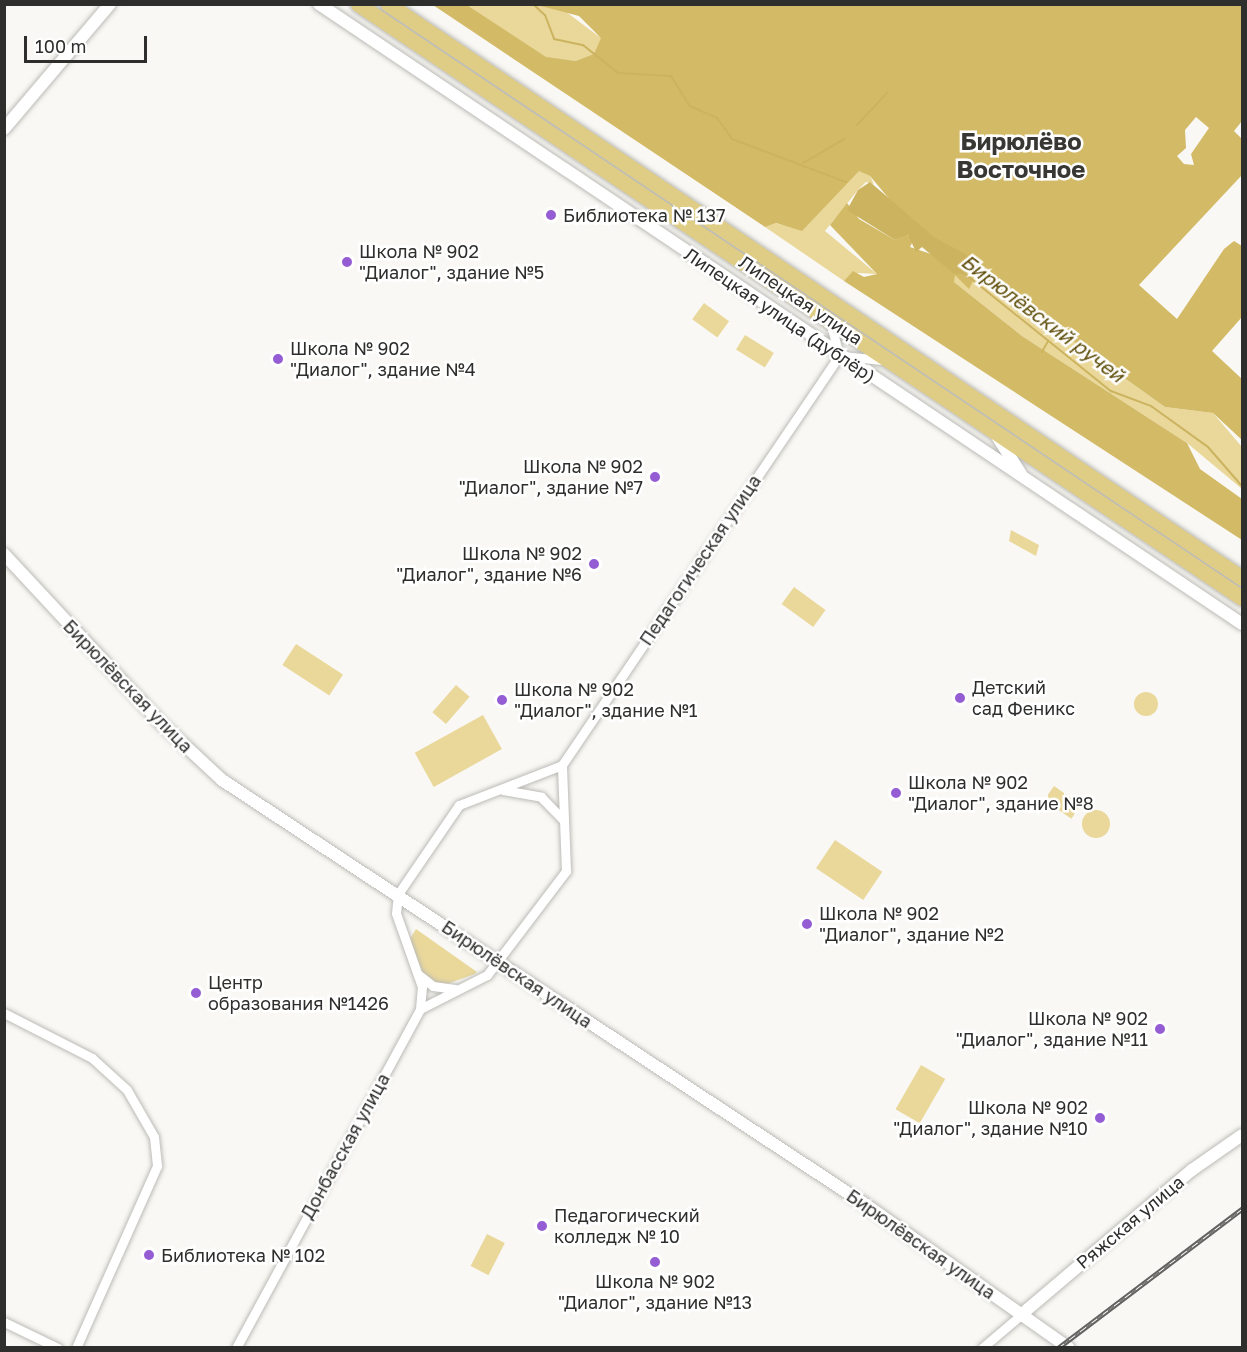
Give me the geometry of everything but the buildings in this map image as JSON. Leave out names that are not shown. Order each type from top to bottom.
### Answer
[{"type":"main road","name":"Липецкая улица","points":[[358,4],[900,366],[994,432],[1242,598]]},
{"type":"main road","name":"Липецкая улица","points":[[388,4],[1242,578]]},
{"type":"street","points":[[4,129],[110,4]]},
{"type":"street","name":"Липецкая улица (дублёр)","points":[[319,4],[839,356],[1242,624]]},
{"type":"street","points":[[830,320],[839,356],[900,366]]},
{"type":"street","name":"Педагогическая улица","points":[[562,765],[839,356]]},
{"type":"street","points":[[994,432],[1023,478]]},
{"type":"street","name":"Бирюлёвская улица","points":[[4,554],[164,726],[222,780],[398,894],[1069,1347]]},
{"type":"street","points":[[562,765],[566,871],[499,963],[461,988],[420,1009],[423,994],[396,913],[398,894],[459,805],[562,765]]},
{"type":"street","points":[[500,789],[541,797],[564,821]]},
{"type":"street","points":[[415,968],[433,986],[461,988]]},
{"type":"street","name":"Донбасская улица","points":[[236,1347],[420,1009]]},
{"type":"street","points":[[4,1013],[92,1058],[127,1090],[154,1137],[157,1166],[76,1347]]},
{"type":"street","name":"Ряжская улица","points":[[1022,1314],[1192,1170],[1242,1135]]},
{"type":"street","points":[[982,1347],[1022,1314]]},
{"type":"street","points":[[4,1322],[58,1347]]},
{"type":"shaded area","points":[[433,5],[467,5],[546,57],[576,61],[594,54],[601,38],[579,16],[537,5],[1242,5],[1242,121],[1234,131],[1242,139],[1242,175],[1139,285],[1177,319],[1224,249],[1234,241],[1242,246],[1242,317],[1212,351],[1242,379],[1242,440],[1213,413],[1165,407],[977,273],[969,289],[955,275],[954,282],[1022,336],[1187,443],[1200,469],[1242,499],[1242,540],[844,281],[853,271],[864,277],[877,274],[830,225],[847,203],[859,219],[895,240],[907,235],[914,239],[910,247],[937,256],[870,176],[859,171],[802,231],[776,223],[765,227]],"holes":[[[1196,117],[1209,128],[1191,154],[1194,165],[1184,164],[1177,156],[1186,148],[1185,130]]]},
{"type":"shaded area","points":[[467,5],[557,5],[597,35],[870,176],[874,184],[866,182],[825,231],[877,274],[858,273],[844,281],[765,227],[775,223],[802,230],[576,61],[546,58]]},
{"type":"shaded area","points":[[870,182],[934,237],[967,255],[965,274],[954,274],[922,247],[916,252],[908,235],[895,240],[847,210],[858,190]]},
{"type":"shaded area","points":[[976,273],[1165,407],[1213,413],[1242,447],[1242,489],[1187,443],[1022,336],[954,282],[954,274]]},
{"type":"shaded area","points":[[704,303],[729,321],[717,337],[692,319]]},
{"type":"shaded area","points":[[745,335],[774,353],[765,367],[736,349]]},
{"type":"shaded area","points":[[1011,530],[1039,545],[1036,556],[1009,541]]},
{"type":"shaded area","points":[[794,587],[826,610],[813,627],[782,604]]},
{"type":"shaded area","points":[[296,644],[343,674],[329,695],[282,665]]},
{"type":"shaded area","points":[[456,685],[470,697],[446,724],[432,712]]},
{"type":"shaded area","points":[[1146,692],[1155,695],[1158,704],[1155,713],[1146,716],[1137,713],[1134,704],[1137,695]]},
{"type":"shaded area","points":[[483,715],[502,749],[434,787],[415,753]]},
{"type":"shaded area","points":[[1054,786],[1081,805],[1071,819],[1044,800]]},
{"type":"shaded area","points":[[1096,810],[1106,814],[1110,824],[1106,834],[1096,838],[1086,834],[1082,824],[1086,814]]},
{"type":"shaded area","points":[[835,840],[882,872],[863,900],[816,868]]},
{"type":"shaded area","points":[[416,929],[477,972],[441,986],[421,974],[410,939]]},
{"type":"shaded area","points":[[921,1065],[945,1079],[920,1123],[896,1109]]},
{"type":"shaded area","points":[[487,1234],[505,1243],[488,1275],[471,1266]]},
{"type":"waterway","name":"Бирюлёвский ручей","points":[[533,4],[545,15],[554,39],[583,45],[618,73],[671,76],[690,106],[717,118],[732,139],[846,182]]},
{"type":"waterway","points":[[857,125],[887,93]]},
{"type":"waterway","points":[[803,163],[844,139]]},
{"type":"waterway","name":"Бирюлёвский ручей","points":[[964,273],[1111,391],[1151,406],[1208,447],[1241,485]]},
{"type":"waterway","points":[[1042,352],[1048,341]]},
{"type":"railway","points":[[1058,1348],[1242,1209]]},
{"type":"place","name":"Библиотека № 137","points":[[551,215]]},
{"type":"place","name":"Школа № 902 \"Диалог\", здание №5","points":[[347,262]]},
{"type":"place","name":"Школа № 902 \"Диалог\", здание №4","points":[[278,359]]},
{"type":"place","name":"Школа № 902 \"Диалог\", здание №7","points":[[655,477]]},
{"type":"place","name":"Школа № 902 \"Диалог\", здание №6","points":[[594,564]]},
{"type":"place","name":"Детский сад Феникс","points":[[960,698]]},
{"type":"place","name":"Школа № 902 \"Диалог\", здание №1","points":[[502,700]]},
{"type":"place","name":"Школа № 902 \"Диалог\", здание №8","points":[[896,793]]},
{"type":"place","name":"Школа № 902 \"Диалог\", здание №2","points":[[807,924]]},
{"type":"place","name":"Центр образования №1426","points":[[196,993]]},
{"type":"place","name":"Школа № 902 \"Диалог\", здание №11","points":[[1160,1029]]},
{"type":"place","name":"Школа № 902 \"Диалог\", здание №10","points":[[1100,1118]]},
{"type":"place","name":"Педагогический колледж № 10","points":[[542,1226]]},
{"type":"place","name":"Библиотека № 102","points":[[149,1255]]},
{"type":"place","name":"Школа № 902 \"Диалог\", здание №13","points":[[655,1262]]},
{"type":"district","name":"Бирюлёво Восточное","points":[[1021,155]]}]
